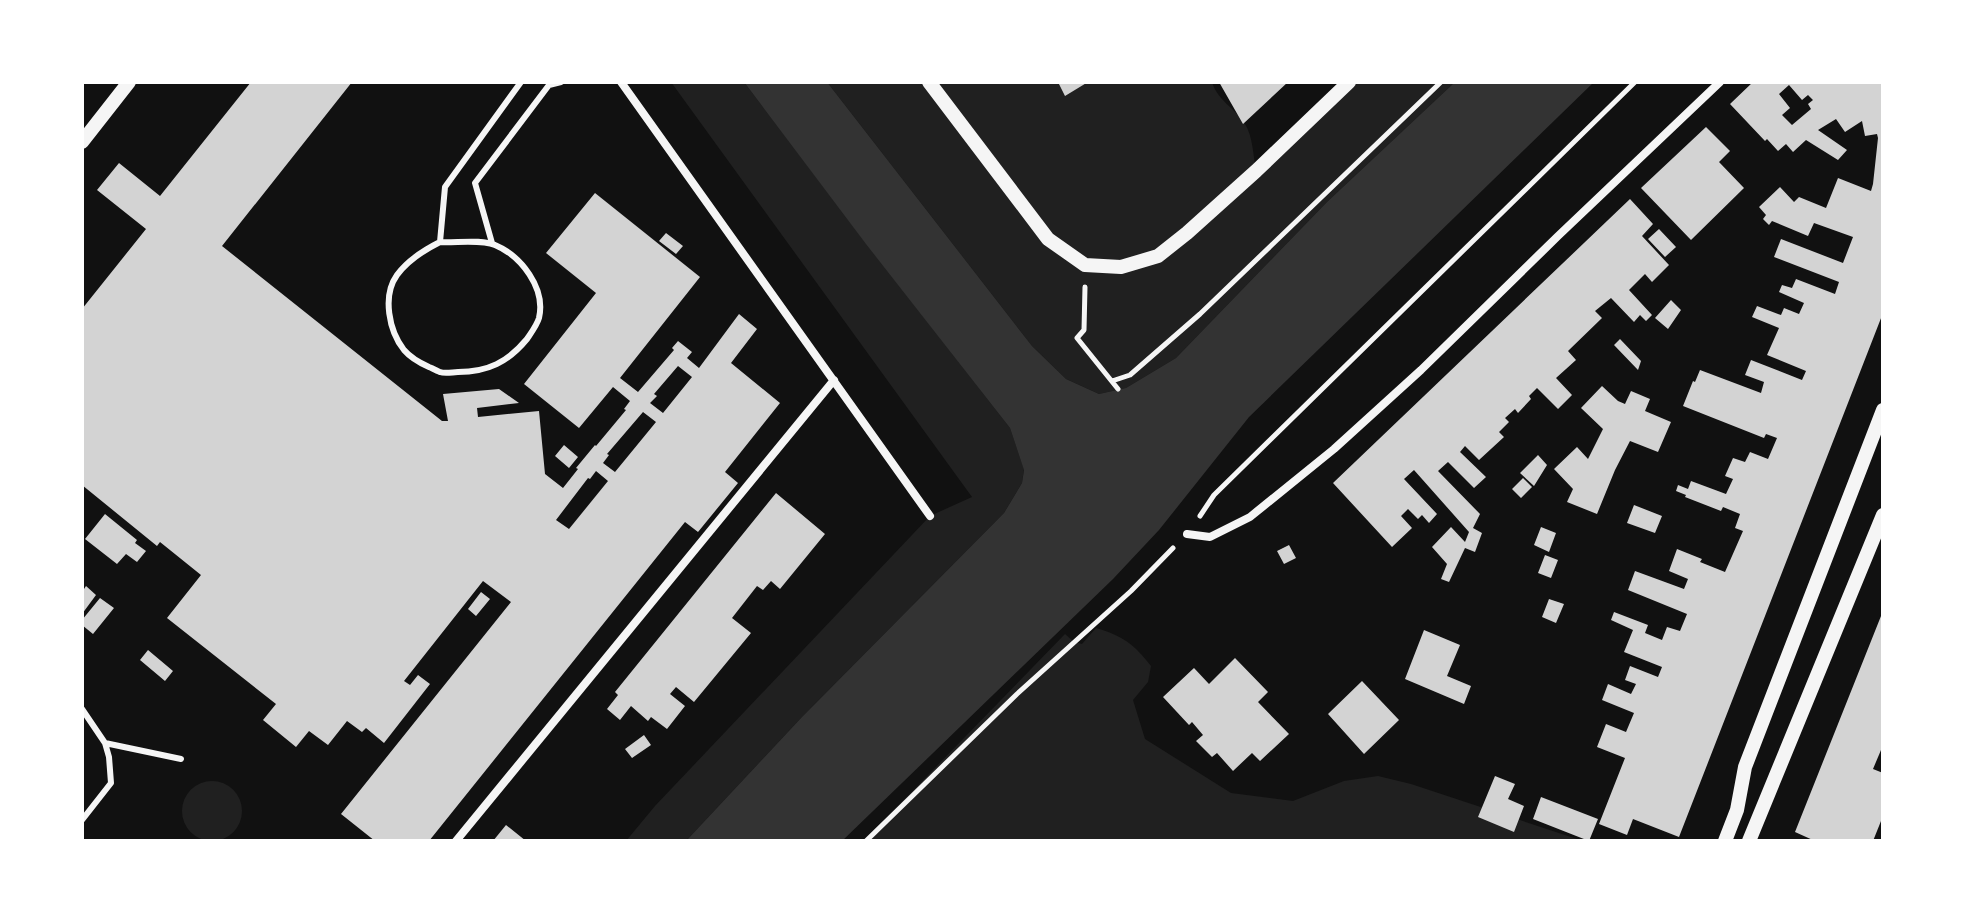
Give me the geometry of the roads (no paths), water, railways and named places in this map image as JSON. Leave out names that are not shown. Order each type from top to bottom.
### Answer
[{"type":"street","points":[[82,142],[129,82]]},
{"type":"street","points":[[621,82],[930,516]]},
{"type":"street","points":[[929,82],[1048,239],[1085,265],[1121,267],[1158,256],[1187,233],[1349,82]]},
{"type":"street","points":[[1187,534],[1210,537],[1250,517],[1334,449],[1421,370],[1720,82]]},
{"type":"street","points":[[456,841],[834,380]]},
{"type":"street","points":[[1725,841],[1737,810],[1745,767],[1883,410]]},
{"type":"street","points":[[1749,841],[1883,515]]},
{"type":"lane","points":[[440,242],[445,187],[521,82]]},
{"type":"lane","points":[[492,243],[475,183],[549,85],[561,82]]},
{"type":"lane","points":[[440,242],[492,243],[512,254],[534,283],[540,302],[539,320],[528,338],[496,366],[468,372],[439,372],[406,353],[396,338],[390,317],[389,294],[396,276],[411,260],[440,242]]},
{"type":"lane","points":[[82,709],[105,743],[111,783],[82,820]]},
{"type":"lane","points":[[105,743],[181,759]]}]
